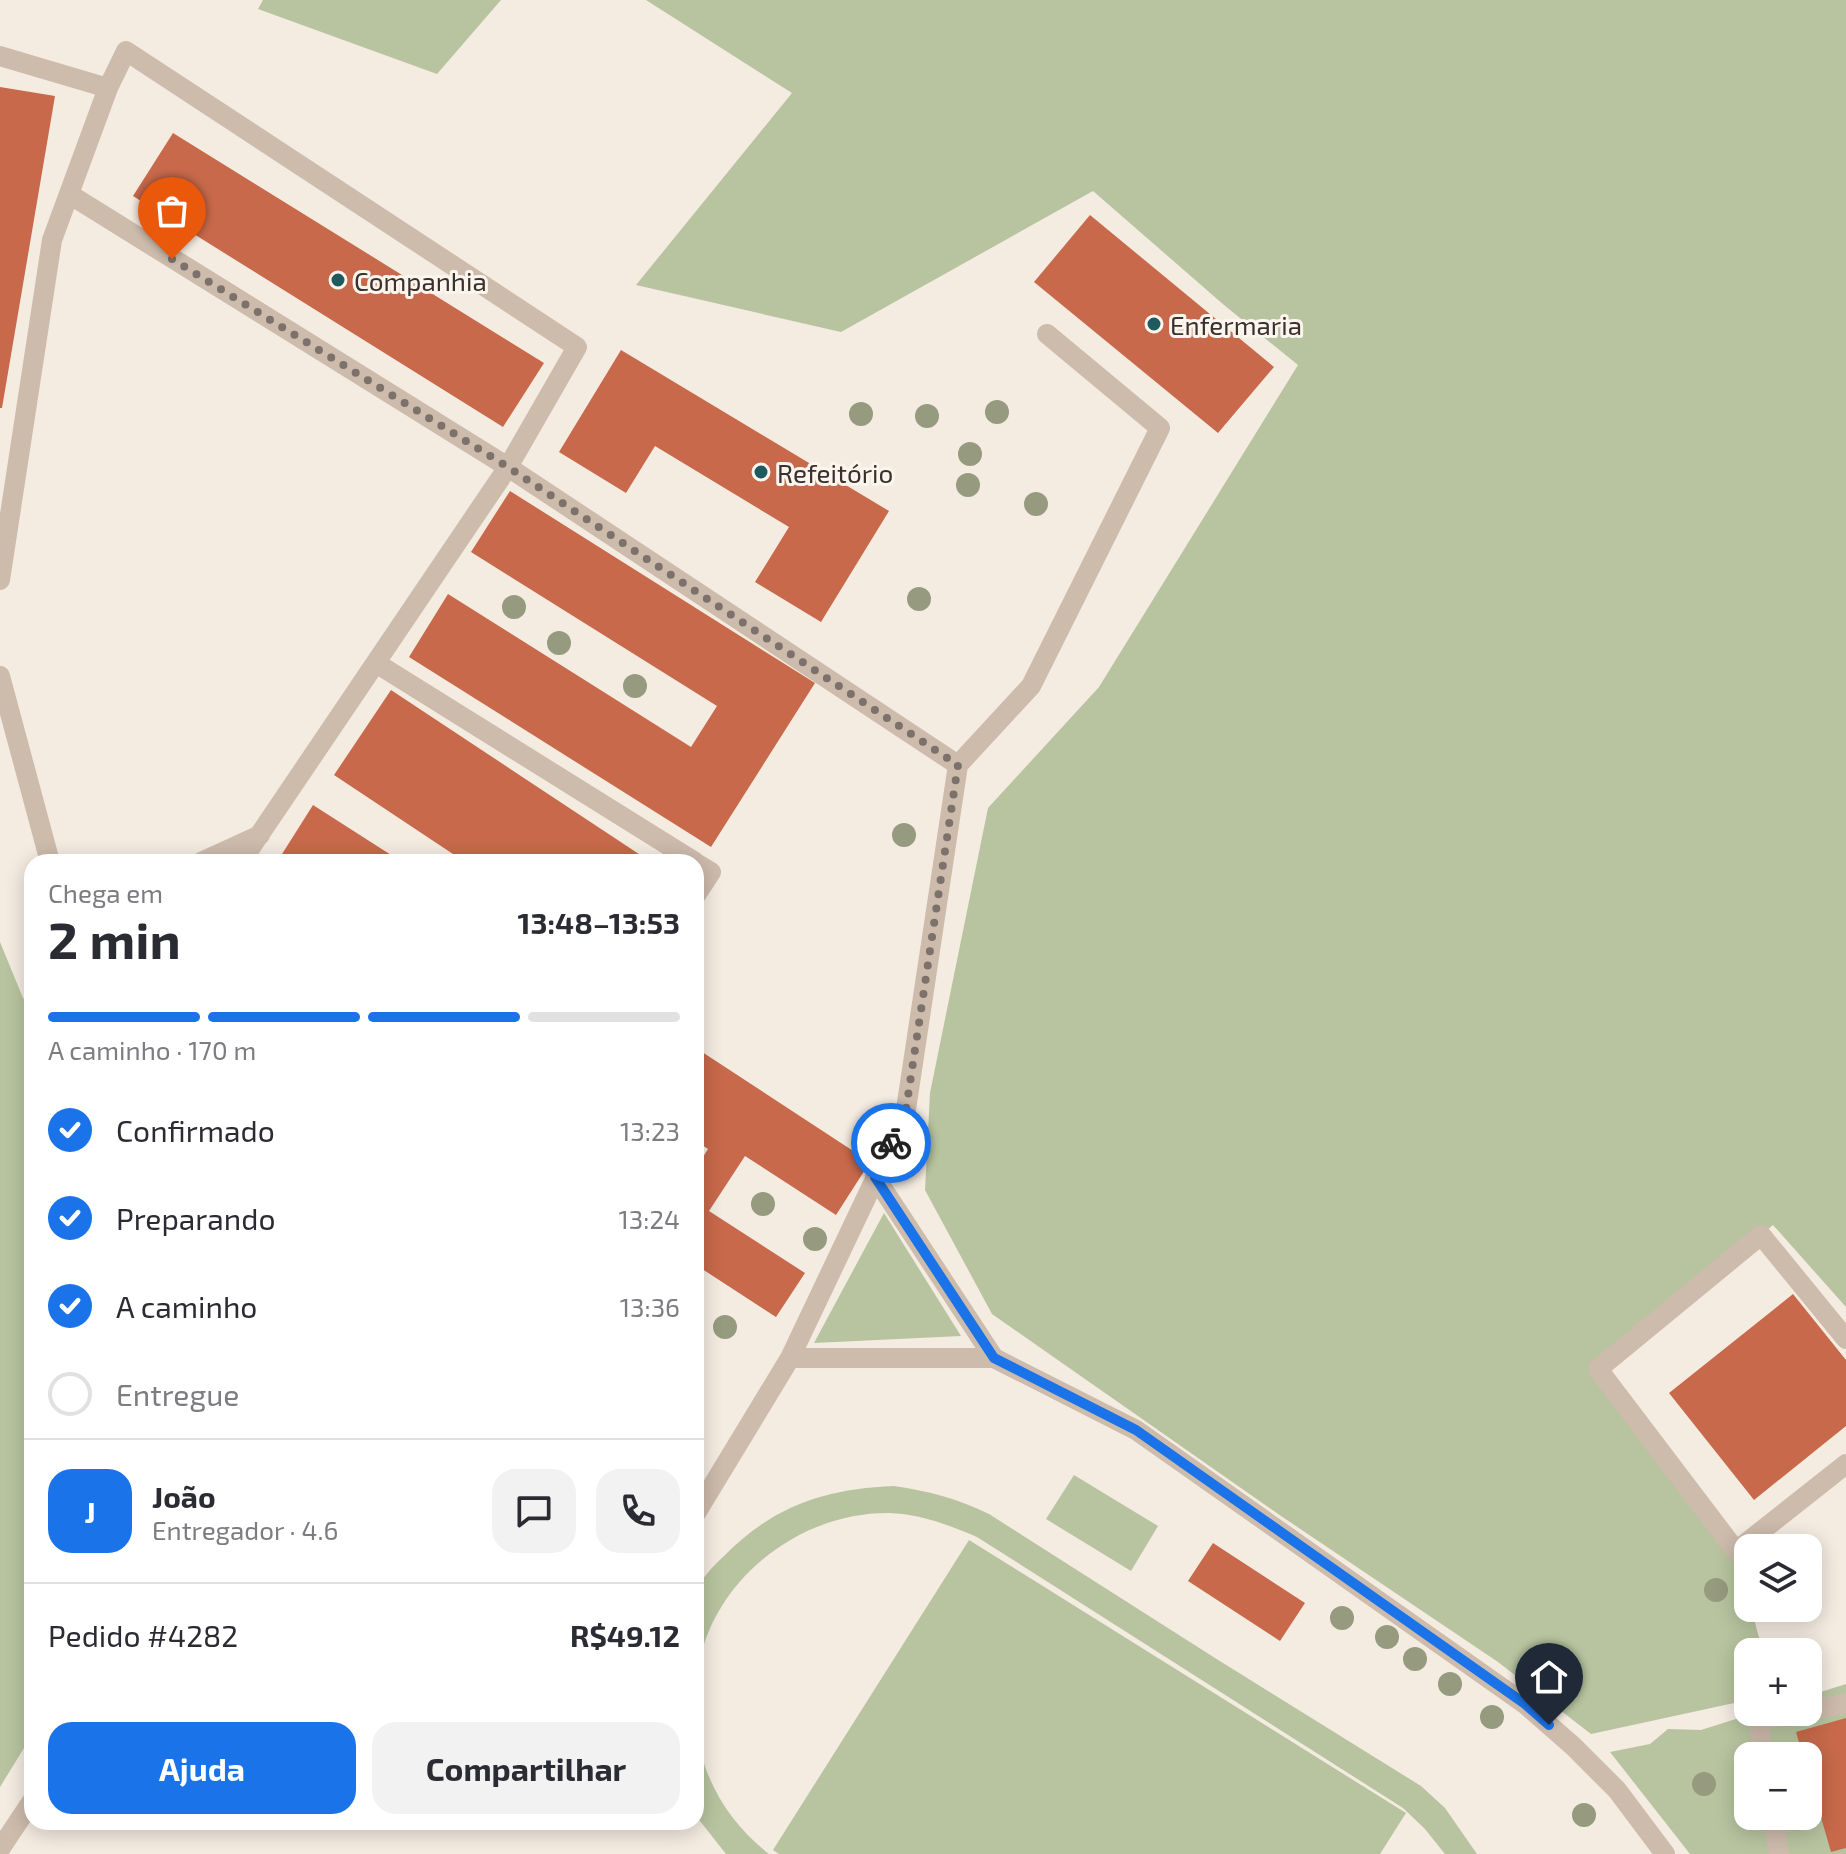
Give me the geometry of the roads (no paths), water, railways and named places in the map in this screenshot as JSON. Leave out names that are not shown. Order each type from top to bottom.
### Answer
[{"type":"lane","points":[[0,580],[52,240],[108,88],[126,51],[577,347],[508,467],[247,854]]},
{"type":"lane","points":[[0,56],[108,88]]},
{"type":"lane","points":[[69,194],[508,467],[958,765]]},
{"type":"lane","points":[[704,1500],[790,1358],[905,1116],[958,765],[1031,686],[1160,428],[1047,334]]},
{"type":"lane","points":[[376,663],[682,854]]},
{"type":"lane","points":[[0,676],[48,854]]},
{"type":"lane","points":[[218,854],[260,835]]},
{"type":"lane","points":[[704,868],[711,872],[704,883]]},
{"type":"lane","points":[[875,1177],[994,1358]]},
{"type":"lane","points":[[1846,1339],[1761,1235],[1598,1369],[1736,1551],[1846,1464]]},
{"type":"lane","points":[[790,1358],[994,1358],[1136,1430],[1525,1704],[1617,1790],[1665,1854]]},
{"type":"lane","points":[[1822,1708],[1846,1703]]},
{"type":"lane","points":[[0,1849],[24,1813]]},
{"type":"lane","points":[[1775,1830],[1779,1854]]},
{"type":"place","name":"Companhia","points":[[338,280]]},
{"type":"place","name":"Enfermaria","points":[[1154,324]]},
{"type":"place","name":"Refeitório","points":[[761,472]]}]
